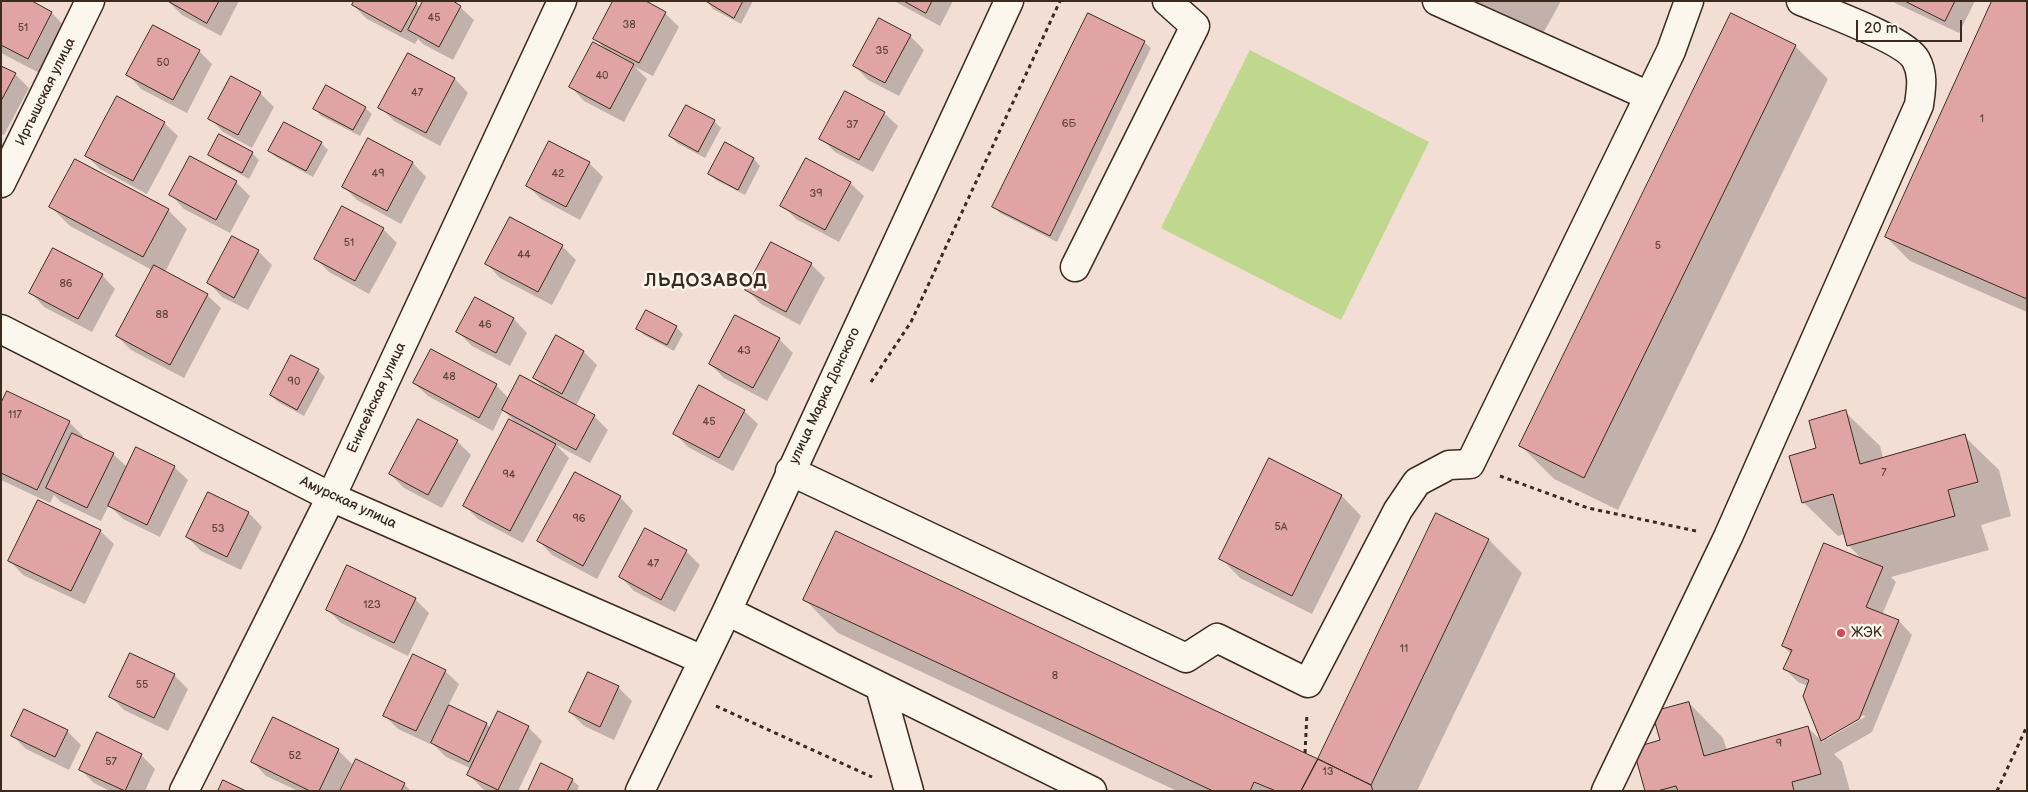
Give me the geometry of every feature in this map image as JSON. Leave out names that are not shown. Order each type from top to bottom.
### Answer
[{"type":"street","name":"Иртышская улица","points":[[1,183],[90,1]]},
{"type":"street","name":"Енисейская улица","points":[[184,791],[331,497],[562,1]]},
{"type":"street","name":"улица Марка Донского","points":[[640,791],[727,611],[790,471],[1009,1]]},
{"type":"street","points":[[1075,267],[1195,26],[1166,1]]},
{"type":"street","points":[[1436,1],[1649,96]]},
{"type":"street","points":[[790,471],[1186,658],[1217,638],[1308,683],[1398,510],[1418,482],[1449,465],[1470,464],[1671,51],[1689,1]]},
{"type":"street","points":[[1606,791],[1728,537],[1919,105],[1922,80],[1915,58],[1896,42],[1801,1]]},
{"type":"street","name":"Амурская улица","points":[[1,329],[331,497],[703,660]]},
{"type":"street","points":[[727,611],[1092,791]]},
{"type":"street","points":[[880,687],[910,791]]},
{"type":"path","points":[[1470,464],[1588,508],[1728,537]]},
{"type":"path","points":[[1305,753],[1308,683]]},
{"type":"path","points":[[711,703],[874,778]]},
{"type":"path","points":[[1997,791],[2027,726]]},
{"type":"green space","points":[[1250,50],[1429,142],[1341,320],[1161,228]]},
{"type":"building","points":[[1,1],[32,1],[52,12],[28,59],[1,45]]},
{"type":"building","points":[[168,1],[219,1],[207,23]]},
{"type":"building","points":[[354,1],[414,1],[417,3],[401,32],[352,5]]},
{"type":"building","points":[[423,1],[453,1],[461,6],[439,47],[408,30]]},
{"type":"building","points":[[613,1],[646,1],[666,12],[639,63],[593,39]]},
{"type":"building","points":[[706,1],[743,1],[734,18]]},
{"type":"building","points":[[904,1],[932,1],[926,13]]},
{"type":"building","points":[[1905,1],[1955,1],[1945,21]]},
{"type":"building","points":[[1992,1],[2027,1],[2027,299],[1885,237]]},
{"type":"building","points":[[1088,13],[1145,41],[1050,236],[992,207]]},
{"type":"building","points":[[1731,13],[1796,45],[1584,478],[1519,446]]},
{"type":"building","points":[[879,18],[911,35],[885,83],[853,66]]},
{"type":"building","points":[[153,25],[200,50],[173,100],[126,75]]},
{"type":"building","points":[[593,42],[634,64],[610,109],[569,87]]},
{"type":"building","points":[[408,53],[455,78],[426,133],[378,108]]},
{"type":"building","points":[[1,66],[16,73],[1,101]]},
{"type":"building","points":[[231,76],[261,92],[238,135],[208,119]]},
{"type":"building","points":[[326,85],[366,107],[353,130],[313,109]]},
{"type":"building","points":[[845,91],[885,112],[859,160],[819,139]]},
{"type":"building","points":[[117,96],[165,122],[133,181],[85,156]]},
{"type":"building","points":[[686,105],[715,120],[698,152],[669,136]]},
{"type":"building","points":[[284,122],[322,142],[306,171],[268,151]]},
{"type":"building","points":[[219,134],[253,152],[242,173],[208,155]]},
{"type":"building","points":[[368,138],[413,162],[387,211],[342,187]]},
{"type":"building","points":[[549,141],[590,162],[566,207],[526,186]]},
{"type":"building","points":[[725,142],[754,158],[738,190],[708,174]]},
{"type":"building","points":[[190,156],[237,181],[216,220],[169,195]]},
{"type":"building","points":[[806,158],[851,182],[825,230],[780,206]]},
{"type":"building","points":[[75,159],[169,209],[143,257],[49,207]]},
{"type":"building","points":[[342,206],[384,228],[355,281],[314,259]]},
{"type":"building","points":[[510,217],[563,245],[538,292],[485,264]]},
{"type":"building","points":[[232,236],[259,250],[234,298],[207,283]]},
{"type":"building","points":[[771,242],[812,263],[786,312],[745,290]]},
{"type":"building","points":[[53,248],[103,274],[78,319],[29,293]]},
{"type":"building","points":[[154,265],[208,294],[170,365],[116,336]]},
{"type":"building","points":[[475,297],[514,318],[496,353],[456,332]]},
{"type":"building","points":[[646,310],[677,326],[667,345],[636,329]]},
{"type":"building","points":[[735,315],[780,338],[753,388],[709,364]]},
{"type":"building","points":[[556,335],[584,351],[562,394],[533,378]]},
{"type":"building","points":[[431,349],[497,384],[479,418],[413,383]]},
{"type":"building","points":[[291,355],[319,369],[297,410],[270,395]]},
{"type":"building","points":[[520,375],[595,415],[576,450],[502,410]]},
{"type":"building","points":[[699,385],[745,410],[719,458],[673,434]]},
{"type":"building","points":[[7,391],[70,421],[37,490],[1,473],[1,403]]},
{"type":"building","points":[[1846,410],[1860,464],[1965,434],[1978,482],[1948,490],[1955,516],[1847,546],[1833,494],[1802,503],[1789,456],[1816,448],[1809,421]]},
{"type":"building","points":[[418,419],[458,440],[428,495],[389,474]]},
{"type":"building","points":[[509,419],[556,444],[510,531],[463,506]]},
{"type":"building","points":[[72,433],[114,453],[87,508],[46,488]]},
{"type":"building","points":[[136,447],[175,466],[147,525],[108,506]]},
{"type":"building","points":[[1269,458],[1342,495],[1292,596],[1219,559]]},
{"type":"building","points":[[575,472],[621,496],[583,566],[537,541]]},
{"type":"building","points":[[208,492],[249,512],[227,557],[186,537]]},
{"type":"building","points":[[38,500],[101,530],[71,591],[8,561]]},
{"type":"building","points":[[1436,513],[1489,539],[1371,785],[1318,759]]},
{"type":"building","points":[[645,528],[687,550],[661,600],[619,577]]},
{"type":"building","points":[[836,531],[1318,759],[1301,791],[1276,791],[1254,782],[1250,791],[1213,791],[803,600]]},
{"type":"building","name":"ЖЭК","points":[[1824,543],[1883,567],[1866,607],[1899,620],[1859,719],[1821,741],[1803,696],[1809,680],[1783,669],[1792,650],[1782,646]]},
{"type":"building","points":[[347,565],[416,598],[394,643],[326,610]]},
{"type":"building","points":[[130,653],[175,674],[154,718],[109,697]]},
{"type":"building","points":[[413,654],[446,670],[416,731],[383,716]]},
{"type":"building","points":[[588,672],[619,686],[600,727],[569,712]]},
{"type":"building","points":[[1689,702],[1704,756],[1808,726],[1821,774],[1792,782],[1794,791],[1678,791],[1676,786],[1657,791],[1645,791],[1633,748],[1660,740],[1652,712]]},
{"type":"building","points":[[449,705],[487,723],[469,762],[431,743]]},
{"type":"building","points":[[24,709],[68,730],[55,757],[11,736]]},
{"type":"building","points":[[498,711],[529,726],[498,790],[467,775]]},
{"type":"building","points":[[273,717],[339,749],[319,791],[310,791],[251,762]]},
{"type":"building","points":[[97,732],[142,754],[125,791],[79,770]]},
{"type":"building","points":[[356,759],[405,783],[401,791],[340,791]]},
{"type":"building","points":[[1318,759],[1371,785],[1373,791],[1301,791]]},
{"type":"building","points":[[541,763],[573,779],[567,791],[528,791]]},
{"type":"building","points":[[223,780],[246,791],[218,791]]},
{"type":"place","name":"ЖЭК","points":[[1841,633]]},
{"type":"district","name":"ЛЬДОЗАВОД","points":[[706,281]]}]
